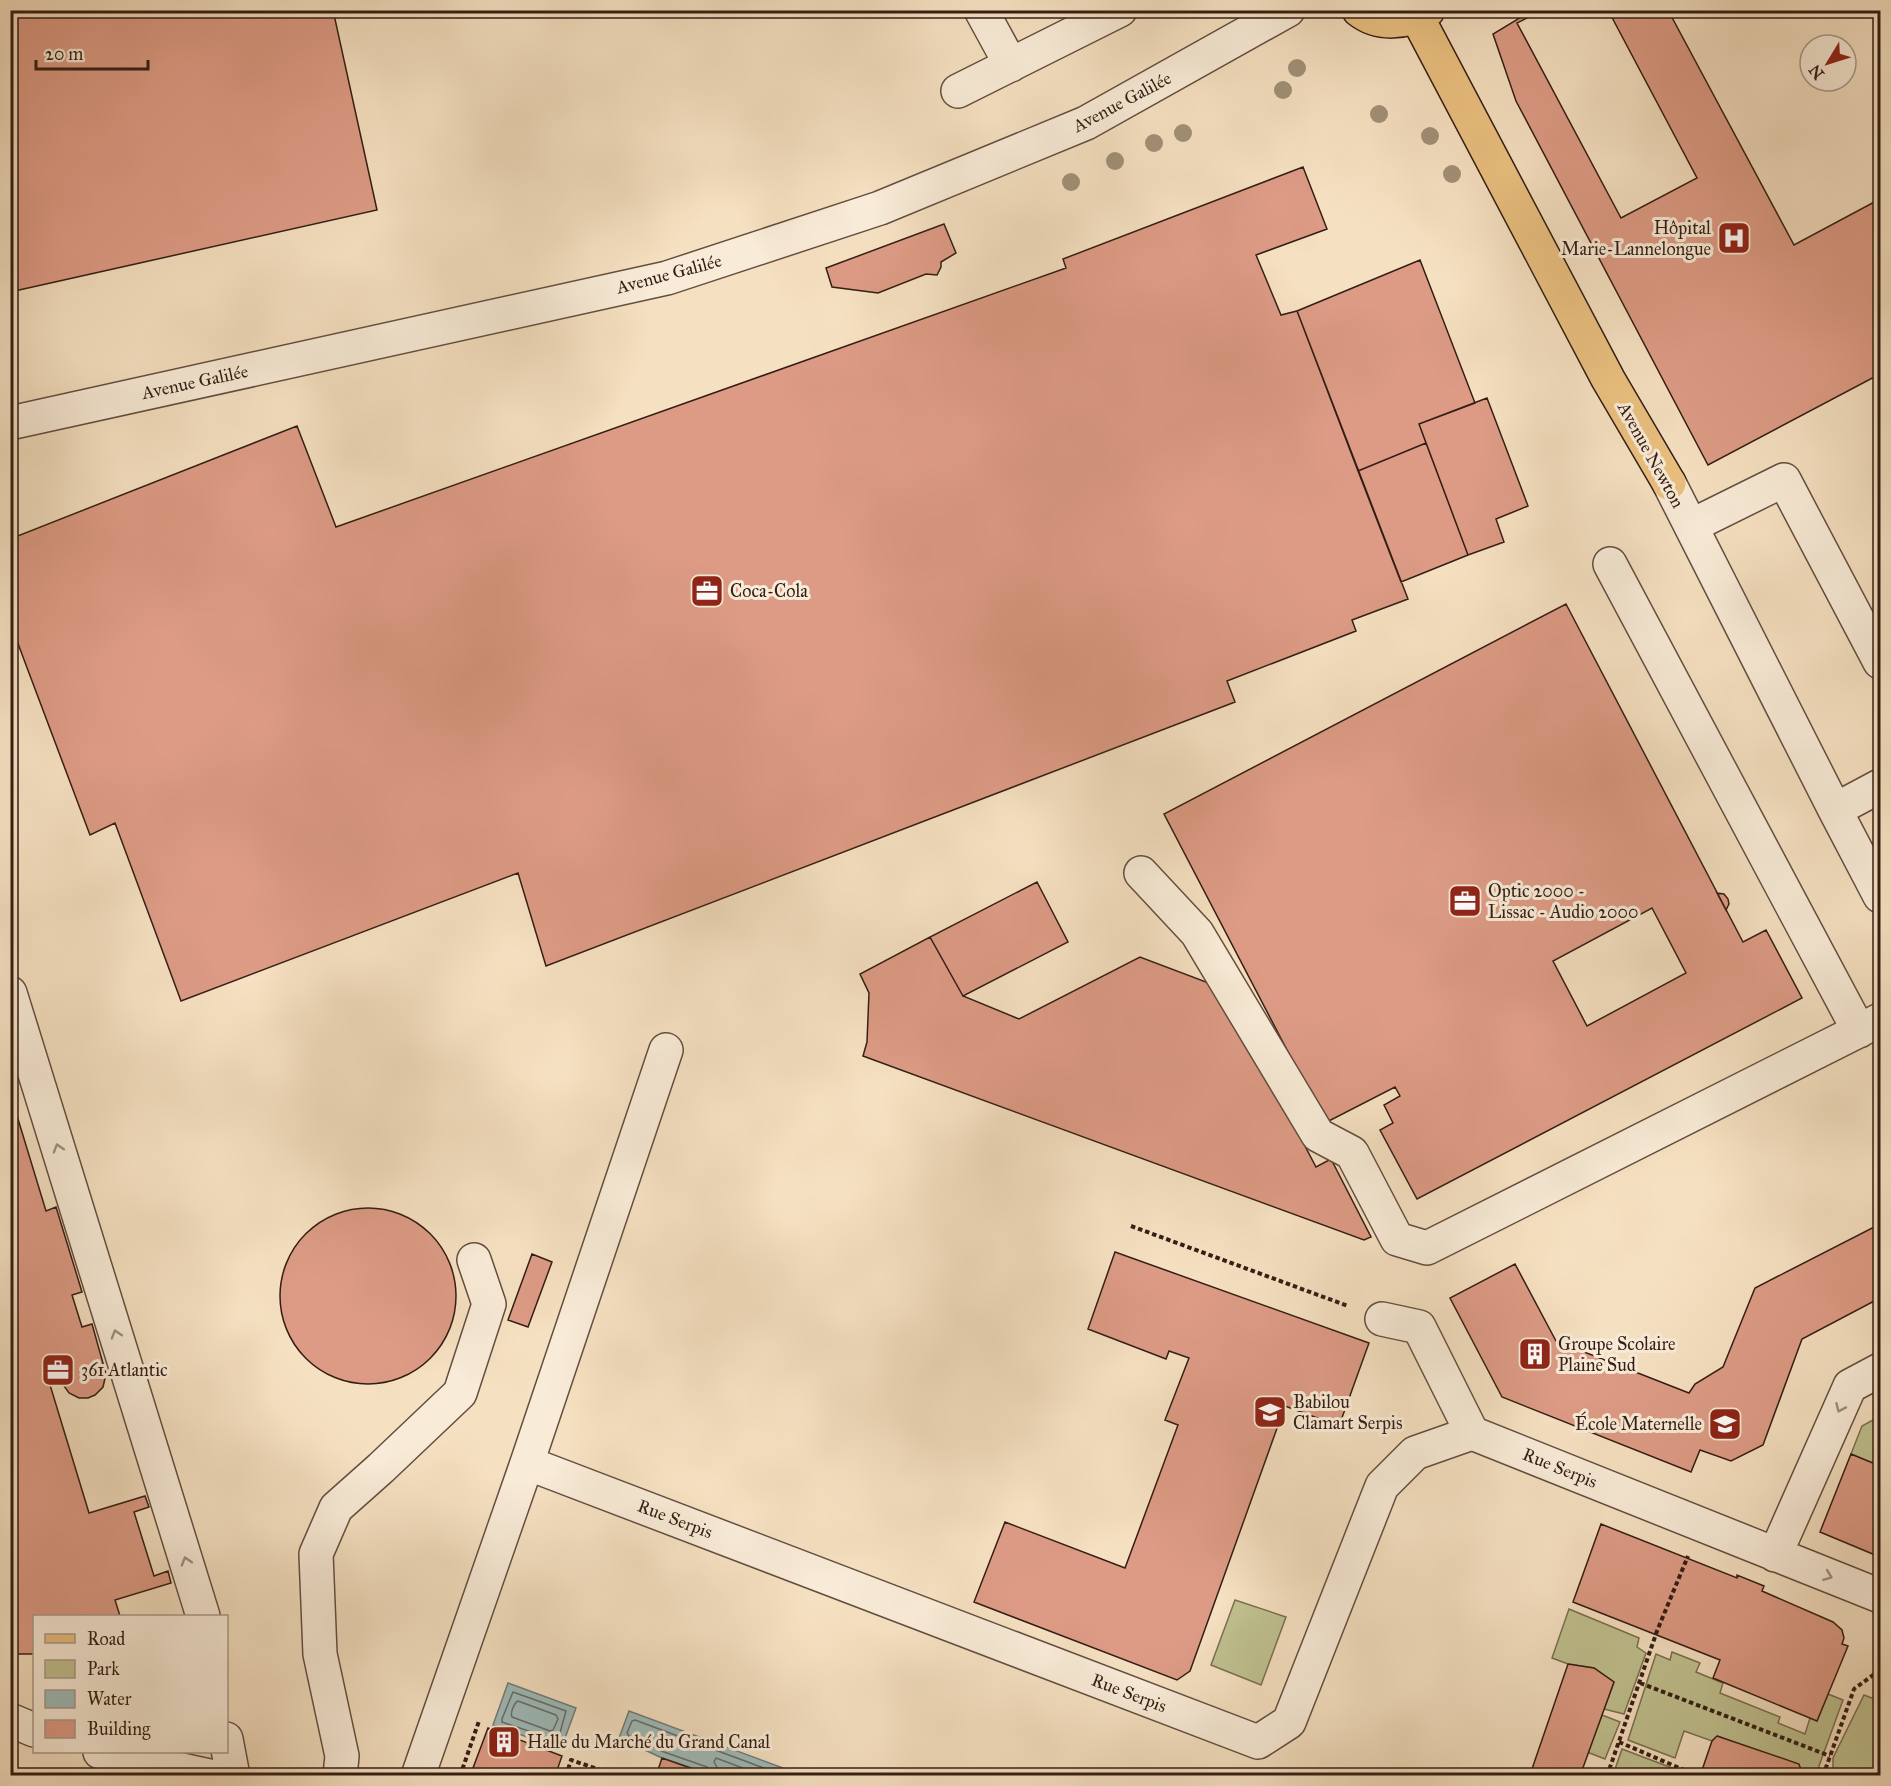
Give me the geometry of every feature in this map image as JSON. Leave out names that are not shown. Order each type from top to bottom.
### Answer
[{"type":"main road","points":[[1359,10],[1381,20],[1399,22],[1422,14]]},
{"type":"main road","name":"Avenue Newton","points":[[1422,14],[1608,379],[1669,483]]},
{"type":"street","points":[[981,10],[1011,65]]},
{"type":"street","points":[[958,91],[1120,10]]},
{"type":"street","name":"Avenue Galilée","points":[[10,423],[667,278],[880,208],[1086,123],[1288,10]]},
{"type":"street","points":[[1691,526],[1784,480],[1881,662]]},
{"type":"street","name":"Avenue Newton","points":[[1669,483],[1835,810],[1872,858],[1881,896]]},
{"type":"street","points":[[1141,873],[1197,933],[1318,1135],[1352,1153],[1397,1239],[1427,1248],[1870,1026],[1610,564]]},
{"type":"street","points":[[1835,810],[1881,786]]},
{"type":"street","points":[[10,993],[202,1615]]},
{"type":"street","points":[[418,1776],[527,1463],[666,1050]]},
{"type":"street","points":[[340,1776],[342,1756],[320,1654],[316,1554],[336,1508],[459,1393],[489,1304],[474,1260]]},
{"type":"street","points":[[1382,1319],[1419,1327],[1472,1433]]},
{"type":"street","points":[[1775,1555],[1850,1386],[1881,1370]]},
{"type":"street","name":"Rue Serpis","points":[[527,1463],[1258,1742],[1289,1722],[1382,1486],[1415,1453],[1472,1433],[1881,1596]]},
{"type":"street","points":[[10,1720],[33,1730]]},
{"type":"street","points":[[228,1750],[233,1776]]},
{"type":"street","points":[[105,1753],[210,1776]]},
{"type":"path","points":[[1131,1226],[1382,1319]]},
{"type":"path","points":[[1607,1776],[1657,1631],[1690,1549]]},
{"type":"path","points":[[1823,1776],[1854,1689],[1881,1670]]},
{"type":"path","points":[[1640,1683],[1830,1756]]},
{"type":"path","points":[[460,1776],[479,1721]]},
{"type":"path","points":[[1619,1742],[1698,1776]]},
{"type":"path","points":[[566,1776],[571,1760],[618,1776]]},
{"type":"green space","points":[[1880,1416],[1880,1466],[1851,1454],[1862,1426]]},
{"type":"green space","points":[[1235,1600],[1286,1617],[1261,1685],[1211,1665]]},
{"type":"green space","points":[[1569,1609],[1639,1638],[1637,1647],[1646,1653],[1624,1714],[1604,1709],[1614,1682],[1594,1668],[1568,1664],[1552,1658]]},
{"type":"green space","points":[[1672,1652],[1700,1663],[1696,1672],[1723,1683],[1720,1693],[1780,1717],[1778,1723],[1805,1734],[1810,1718],[1817,1721],[1828,1694],[1843,1700],[1819,1766],[1818,1775],[1800,1775],[1801,1770],[1718,1736],[1712,1741],[1684,1731],[1675,1758],[1628,1740],[1656,1654],[1670,1660]]},
{"type":"green space","points":[[1864,1695],[1880,1701],[1880,1775],[1833,1775],[1833,1758]]},
{"type":"green space","points":[[1602,1715],[1620,1722],[1605,1759],[1587,1752]]},
{"type":"green space","points":[[1622,1749],[1672,1768],[1669,1775],[1613,1775]]},
{"type":"water","points":[[508,1683],[576,1708],[561,1749],[493,1725]]},
{"type":"water","points":[[629,1711],[802,1775],[713,1775],[662,1758],[619,1738]]},
{"type":"building","points":[[10,10],[333,10],[377,210],[10,292]]},
{"type":"building","name":"Hôpital Marie-Lannelongue","points":[[1533,10],[1880,10],[1880,374],[1708,465],[1516,101],[1493,34]]},
{"type":"building","name":"Hôpital Marie-Lannelongue","points":[[1534,10],[1608,10],[1697,178],[1621,218],[1517,23],[1535,14]]},
{"type":"building","points":[[1668,10],[1880,10],[1880,199],[1794,245]]},
{"type":"building","name":"Coca-Cola","points":[[1303,167],[1327,229],[1256,255],[1281,315],[1297,311],[1408,599],[1352,620],[1356,631],[1227,681],[1235,702],[546,966],[518,873],[181,1001],[115,823],[90,835],[10,622],[10,539],[297,426],[336,527],[1066,268],[1063,259]]},
{"type":"building","points":[[944,224],[956,253],[941,262],[937,275],[926,274],[878,293],[832,287],[826,268]]},
{"type":"building","points":[[1420,260],[1475,403],[1419,424],[1426,443],[1358,471],[1297,311]]},
{"type":"building","points":[[1487,398],[1528,506],[1496,519],[1504,542],[1468,555],[1419,424]]},
{"type":"building","points":[[1426,443],[1468,555],[1401,582],[1358,471]]},
{"type":"building","name":"Optic 2000 - Lissac - Audio 2000","points":[[1566,604],[1743,942],[1766,930],[1802,998],[1417,1199],[1380,1130],[1393,1123],[1384,1105],[1400,1096],[1395,1087],[1325,1123],[1164,814]],"holes":[[[1652,908],[1686,973],[1587,1026],[1553,961]]]},
{"type":"building","points":[[1037,882],[1068,942],[963,996],[930,937]]},
{"type":"building","points":[[1717,893],[1724,894],[1728,899],[1729,904],[1726,910]]},
{"type":"building","points":[[930,937],[963,996],[1019,1019],[1140,957],[1222,988],[1316,1167],[1331,1159],[1371,1237],[1364,1240],[863,1056],[867,1042],[869,993],[860,974]]},
{"type":"building","name":"361 Atlantic","points":[[10,1086],[46,1211],[56,1207],[82,1292],[72,1295],[82,1327],[92,1324],[106,1374],[103,1387],[88,1398],[79,1398],[69,1393],[58,1371],[47,1375],[89,1513],[145,1496],[149,1507],[134,1512],[154,1576],[168,1571],[171,1583],[115,1600],[120,1615],[33,1615],[33,1654],[10,1654]]},
{"type":"building","points":[[368,1208],[385,1209],[402,1214],[430,1234],[450,1262],[455,1279],[455,1313],[450,1330],[430,1358],[402,1378],[385,1383],[368,1384],[351,1383],[334,1378],[306,1358],[286,1330],[281,1313],[280,1296],[281,1279],[286,1262],[306,1234],[334,1214],[351,1209]]},
{"type":"building","name":"Groupe Scolaire Plaine Sud","points":[[1880,1224],[1880,1298],[1802,1339],[1763,1445],[1731,1461],[1700,1450],[1691,1472],[1502,1397],[1450,1298],[1515,1264],[1556,1341],[1689,1393],[1695,1384],[1723,1367],[1755,1288]]},
{"type":"building","points":[[1115,1252],[1369,1343],[1339,1426],[1285,1406],[1190,1671],[1177,1680],[974,1602],[1005,1522],[1125,1568],[1178,1425],[1165,1420],[1189,1358],[1169,1351],[1166,1359],[1088,1329]]},
{"type":"building","points":[[532,1254],[552,1262],[528,1327],[508,1320]]},
{"type":"building","points":[[1851,1454],[1880,1466],[1880,1557],[1820,1532]]},
{"type":"building","points":[[1601,1524],[1737,1578],[1737,1575],[1764,1586],[1762,1591],[1833,1622],[1842,1630],[1844,1638],[1842,1644],[1848,1646],[1817,1721],[1713,1678],[1720,1660],[1573,1602]]},
{"type":"building","points":[[1568,1664],[1594,1668],[1614,1682],[1580,1776],[1542,1776],[1532,1769]]},
{"type":"building","name":"Halle du Marché du Grand Canal","points":[[488,1728],[562,1756],[555,1776],[470,1776]]},
{"type":"building","points":[[1717,1736],[1799,1764],[1801,1770],[1799,1776],[1700,1776],[1712,1741]]},
{"type":"building","points":[[662,1758],[713,1776],[656,1776]]},
{"type":"place","name":"Hôpital Marie-Lannelongue","points":[[1734,238]]},
{"type":"place","name":"Coca-Cola","points":[[707,591]]},
{"type":"place","name":"Optic 2000 - Lissac - Audio 2000","points":[[1465,901]]},
{"type":"place","name":"Groupe Scolaire Plaine Sud","points":[[1535,1354]]},
{"type":"place","name":"361 Atlantic","points":[[58,1370]]},
{"type":"place","name":"Babilou Clamart Serpis","points":[[1270,1412]]},
{"type":"place","name":"École Maternelle","points":[[1725,1424]]},
{"type":"place","name":"Halle du Marché du Grand Canal","points":[[504,1742]]}]
